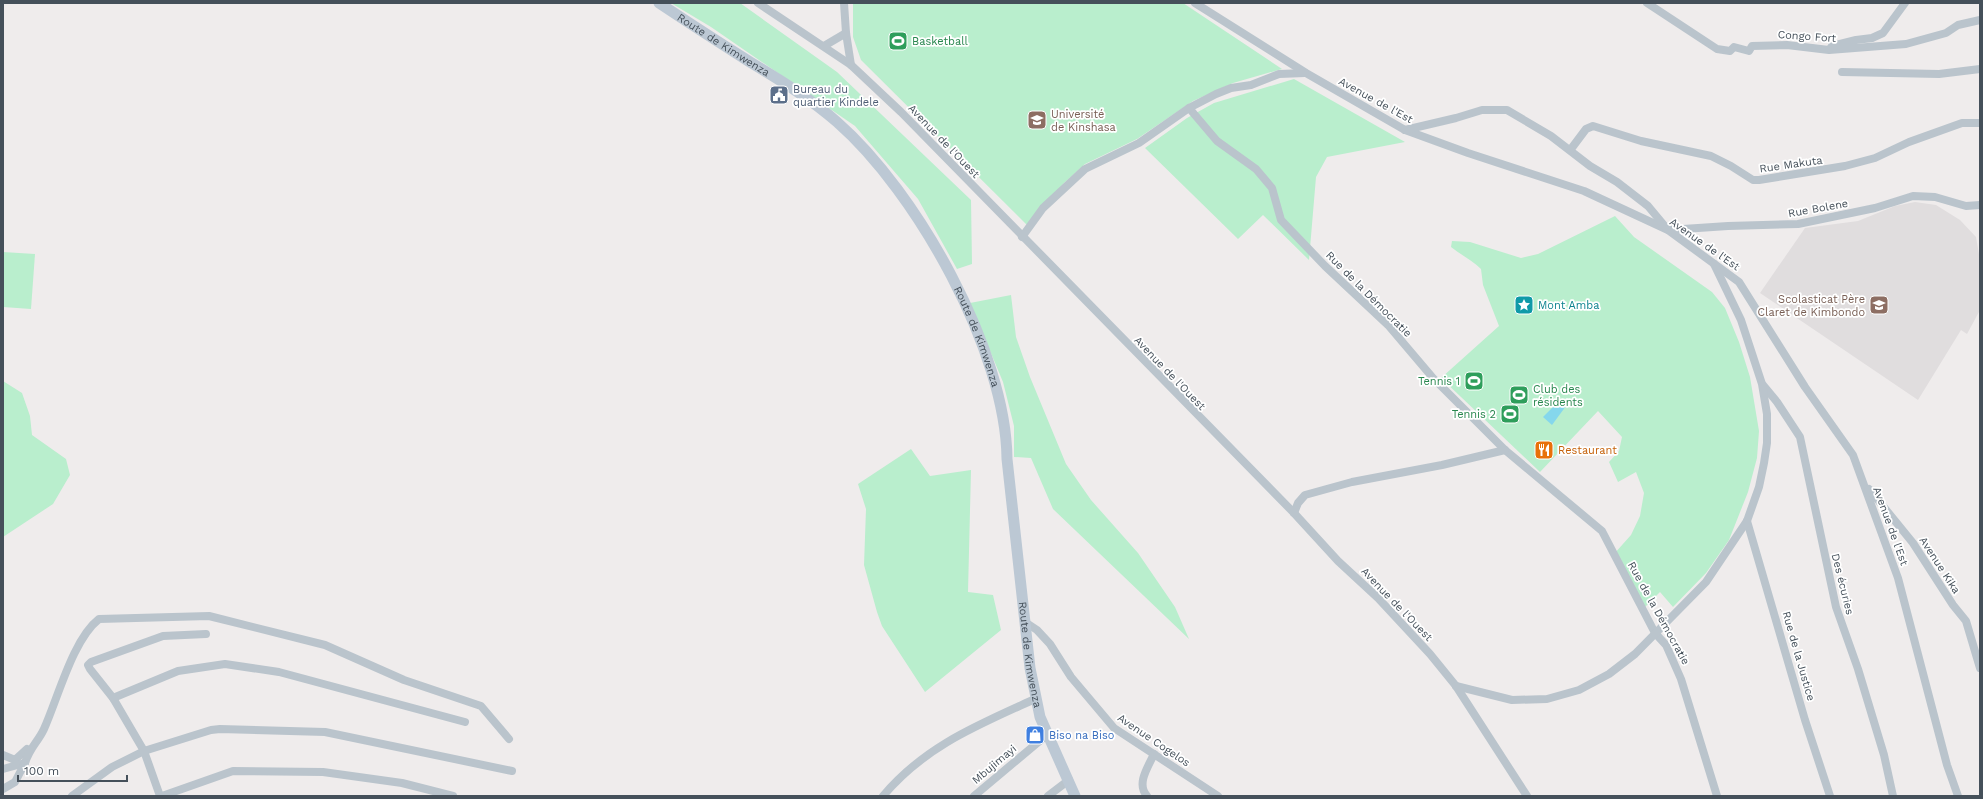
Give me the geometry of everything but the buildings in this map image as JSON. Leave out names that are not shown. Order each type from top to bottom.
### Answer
[{"type":"street","name":"Route de Kimwenza","points":[[659,3],[784,83],[837,122],[884,171],[922,224],[941,256],[966,308],[986,357],[994,382],[1007,444],[1007,459],[1030,668],[1035,699],[1040,717],[1075,796]]},
{"type":"street","name":"Avenue de l'Ouest","points":[[758,3],[852,65],[901,112],[1294,513],[1338,561],[1383,604],[1456,686],[1527,796]]},
{"type":"street","points":[[844,3],[846,33],[852,65]]},
{"type":"street","name":"Avenue de l'Est","points":[[1195,3],[1306,73],[1405,130],[1475,156],[1584,191],[1668,230],[1742,285],[1805,387],[1853,455],[1898,578],[1947,765],[1958,796]]},
{"type":"street","name":"Congo Fort","points":[[1647,3],[1717,49],[1730,51],[1734,47],[1749,51],[1752,46],[1766,44],[1829,50],[1906,44],[1946,33],[1958,25],[1980,20]]},
{"type":"street","points":[[1829,50],[1832,46],[1872,38],[1883,33],[1905,3]]},
{"type":"street","points":[[824,46],[846,33]]},
{"type":"street","points":[[1842,72],[1939,74],[1980,69]]},
{"type":"street","points":[[1022,237],[1043,208],[1082,171],[1139,143],[1190,108],[1231,88],[1251,85],[1279,74],[1306,73]]},
{"type":"street","name":"Rue de la Démocratie","points":[[1190,108],[1217,141],[1256,169],[1272,188],[1281,220],[1325,266],[1388,325],[1433,378],[1505,450],[1602,531],[1655,633],[1666,645],[1682,679],[1716,796]]},
{"type":"street","points":[[1405,130],[1456,118],[1482,110],[1507,110],[1571,149],[1590,166],[1617,182],[1648,206],[1668,230]]},
{"type":"street","name":"Rue Makuta","points":[[1571,149],[1586,129],[1593,126],[1641,141],[1711,156],[1753,180],[1760,180],[1845,166],[1875,158],[1909,142],[1962,123],[1980,123]]},
{"type":"street","name":"Rue Bolene","points":[[1668,230],[1728,226],[1798,224],[1875,208],[1913,196],[1934,197],[1966,206],[1980,205]]},
{"type":"street","points":[[1456,686],[1512,700],[1547,699],[1579,690],[1609,674],[1635,654],[1706,582],[1747,521],[1759,487],[1767,443],[1767,414],[1762,384],[1741,320],[1714,263]]},
{"type":"street","name":"Des écuries","points":[[1762,384],[1777,402],[1800,437],[1836,607],[1858,669],[1884,755],[1893,796]]},
{"type":"street","points":[[1294,513],[1298,503],[1305,495],[1352,482],[1442,465],[1505,450]]},
{"type":"street","name":"Avenue Kika","points":[[1864,484],[1909,538],[1953,605],[1966,621],[1980,668]]},
{"type":"street","name":"Rue de la Justice","points":[[1747,521],[1805,720],[1830,796]]},
{"type":"street","points":[[3,790],[16,782],[28,751],[44,730],[65,674],[85,635],[91,625],[100,619],[209,616],[325,645],[404,680],[478,704],[510,739]]},
{"type":"street","name":"Avenue Cogelos","points":[[1025,622],[1036,630],[1050,644],[1071,677],[1114,728],[1218,796]]},
{"type":"street","points":[[206,634],[163,636],[91,662],[88,665],[113,698],[144,751],[161,796],[233,771],[323,772],[402,784],[453,796]]},
{"type":"street","points":[[113,698],[178,671],[225,664],[285,674],[464,722]]},
{"type":"street","points":[[883,796],[914,766],[944,743],[1035,699]]},
{"type":"street","points":[[72,796],[112,767],[144,751],[215,730],[325,732],[512,771]]},
{"type":"street","name":"Mbujimayi","points":[[974,796],[1048,734]]},
{"type":"street","points":[[3,755],[15,760],[27,749],[28,751]]},
{"type":"street","points":[[1147,796],[1143,791],[1142,783],[1154,754]]},
{"type":"street","points":[[3,770],[24,763]]},
{"type":"street","points":[[1048,796],[1069,780]]},
{"type":"shaded area","name":"Scolasticat Père Claret de Kimbondo","points":[[1915,202],[1936,205],[1960,220],[1976,237],[1980,260],[1980,310],[1967,334],[1961,330],[1918,400],[1760,293],[1805,228],[1858,221],[1895,206]]},
{"type":"green space","points":[[671,3],[740,3],[837,72],[971,200],[972,264],[957,269],[918,199],[855,126],[711,27]]},
{"type":"green space","name":"Université de Kinshasa","points":[[853,3],[1183,3],[1282,69],[1233,83],[1193,101],[1137,139],[1085,164],[1064,183],[1027,225],[861,60],[853,37]]},
{"type":"green space","points":[[1294,79],[1405,142],[1327,157],[1316,177],[1309,260],[1263,215],[1238,239],[1145,148],[1187,118],[1214,103]]},
{"type":"green space","points":[[1615,216],[1634,237],[1712,292],[1725,308],[1739,342],[1750,377],[1759,431],[1757,458],[1748,492],[1729,540],[1706,573],[1673,607],[1660,592],[1643,609],[1614,554],[1631,535],[1640,516],[1644,493],[1636,472],[1618,482],[1609,462],[1619,451],[1622,437],[1598,411],[1540,472],[1441,378],[1499,326],[1483,285],[1481,269],[1451,247],[1452,241],[1470,242],[1521,258],[1538,254]]},
{"type":"green space","points":[[3,252],[35,254],[31,309],[3,307]]},
{"type":"green space","points":[[1011,295],[1016,337],[1030,377],[1066,464],[1091,500],[1138,553],[1175,607],[1189,639],[1053,509],[1031,458],[1014,457],[1014,426],[1003,382],[970,303]]},
{"type":"green space","points":[[3,381],[22,393],[30,416],[32,435],[66,459],[70,475],[53,504],[3,537]]},
{"type":"green space","points":[[911,449],[930,476],[971,470],[968,592],[993,595],[1001,630],[925,692],[882,626],[877,612],[864,565],[866,509],[858,484]]},
{"type":"water","points":[[1559,401],[1566,406],[1552,425],[1543,417]]},
{"type":"place","name":"Basketball","points":[[898,41]]},
{"type":"place","name":"Bureau du quartier Kindele","points":[[779,95]]},
{"type":"place","name":"Université de Kinshasa","points":[[1037,120]]},
{"type":"place","name":"Mont Amba","points":[[1524,305]]},
{"type":"place","name":"Scolasticat Père Claret de Kimbondo","points":[[1879,305]]},
{"type":"place","name":"Tennis 1","points":[[1474,381]]},
{"type":"place","name":"Club des résidents","points":[[1519,395]]},
{"type":"place","name":"Tennis 2","points":[[1510,414]]},
{"type":"place","name":"Restaurant","points":[[1544,450]]},
{"type":"place","name":"Biso na Biso","points":[[1035,735]]}]
